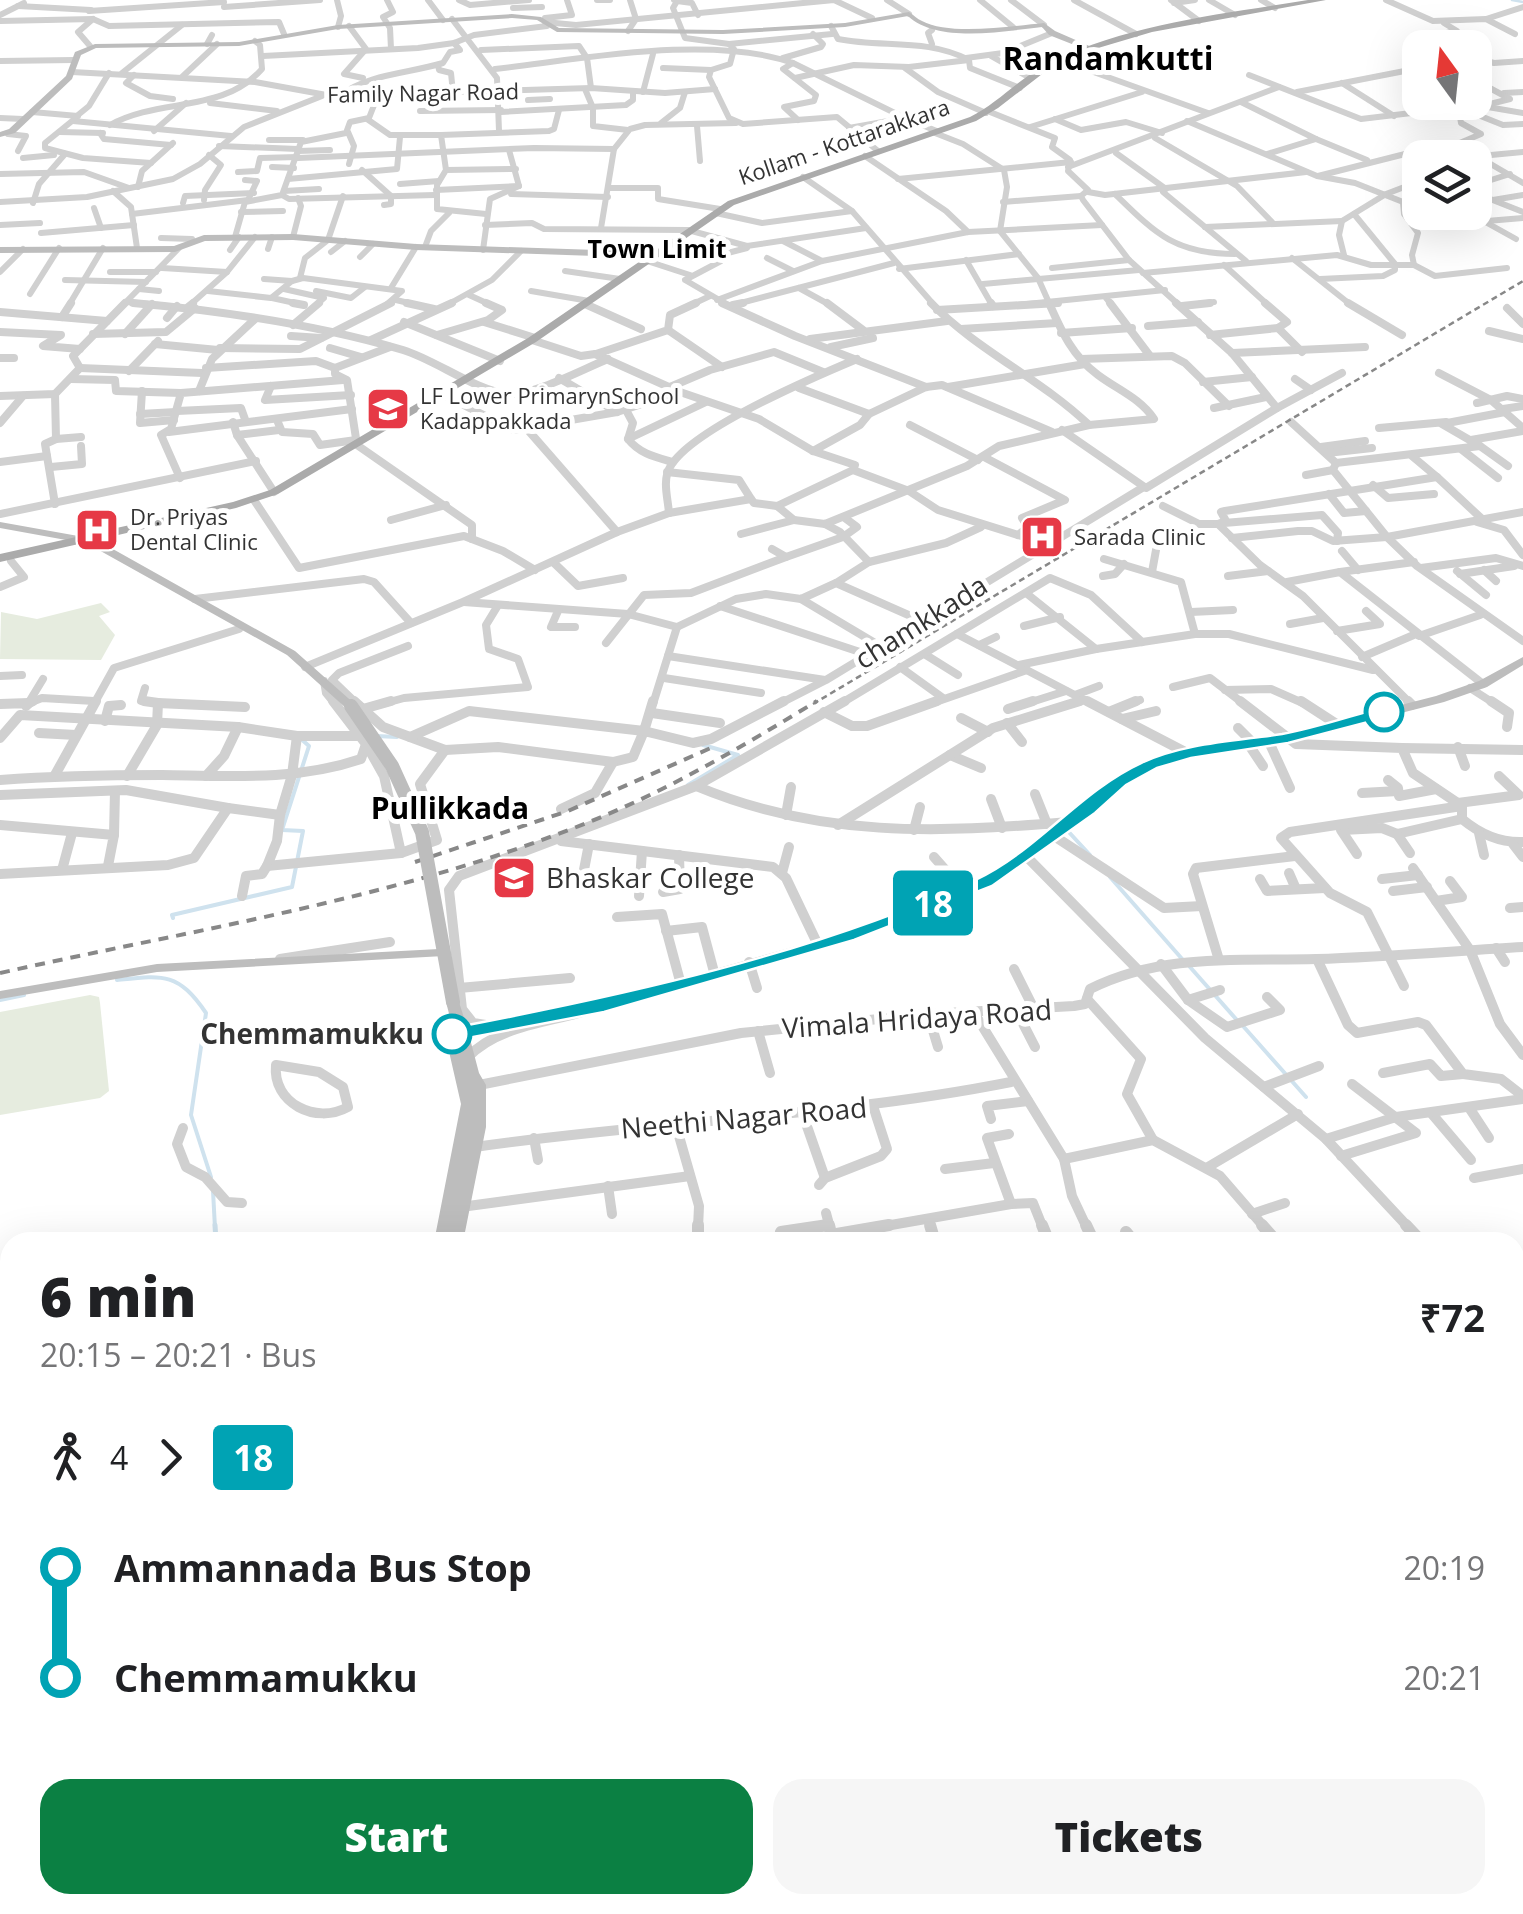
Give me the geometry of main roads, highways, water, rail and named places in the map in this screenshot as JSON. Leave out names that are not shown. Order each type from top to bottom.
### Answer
[{"type":"main road","name":"Kollam - Kottarakkara","points":[[4,560],[274,492],[470,379],[739,199],[937,133],[988,112],[1060,60],[1136,34],[1322,0]]},
{"type":"main road","points":[[4,135],[72,72],[74,60],[90,46],[256,41],[338,27],[448,19],[511,6],[568,31],[832,30],[872,18],[910,14],[913,21],[932,30],[1044,25],[1052,33],[1090,48]]},
{"type":"main road","points":[[0,250],[180,248],[192,239],[293,237],[652,258]]},
{"type":"main road","points":[[0,527],[82,541],[196,599],[291,653],[304,666]]},
{"type":"main road","points":[[82,541],[325,679],[357,708],[385,748],[416,816],[432,876],[438,953],[456,995],[457,1034],[468,1104],[444,1232]]},
{"type":"main road","points":[[457,1034],[604,1006],[680,981],[818,945],[985,882],[1120,781],[1151,764],[1288,738],[1412,705],[1477,686],[1521,664]]},
{"type":"main road","points":[[0,995],[129,972],[279,959],[438,953]]},
{"type":"main road","points":[[456,1232],[475,1147],[480,1086],[457,1034]]},
{"type":"waterway","points":[[1512,0],[1523,2]]},
{"type":"waterway","points":[[376,736],[397,737]]},
{"type":"waterway","points":[[173,918],[172,915],[292,887],[303,831],[282,830],[309,746],[300,738]]},
{"type":"waterway","points":[[688,785],[738,755],[703,745]]},
{"type":"waterway","points":[[1066,829],[1090,855]]},
{"type":"waterway","points":[[1110,877],[1183,960]]},
{"type":"waterway","points":[[1190,967],[1236,1019]]},
{"type":"waterway","points":[[117,980],[168,979],[187,990],[206,1013],[191,1115],[211,1177]]},
{"type":"waterway","points":[[0,1000],[24,995]]},
{"type":"waterway","points":[[1243,1026],[1306,1097]]},
{"type":"waterway","points":[[213,1191],[215,1228]]},
{"type":"waterway","points":[[215,1225],[215,1232]]},
{"type":"railway","points":[[813,704],[1523,281]]},
{"type":"railway","points":[[0,973],[298,910],[518,849],[677,782],[817,701]]},
{"type":"railway","points":[[415,862],[568,811],[713,747]]},
{"type":"place","name":"LF Lower PrimarynSchool Kadappakkada","points":[[388,409]]},
{"type":"place","name":"Dr. Priyas Dental Clinic","points":[[97,530]]},
{"type":"place","name":"Sarada Clinic","points":[[1042,537]]},
{"type":"place","name":"Bhaskar College","points":[[514,878]]},
{"type":"place","name":"Chemmamukku","points":[[452,1034]]},
{"type":"district","name":"Randamkutti","points":[[1108,59]]},
{"type":"district","name":"Town Limit","points":[[657,249]]},
{"type":"district","name":"Pullikkada","points":[[450,809]]}]
